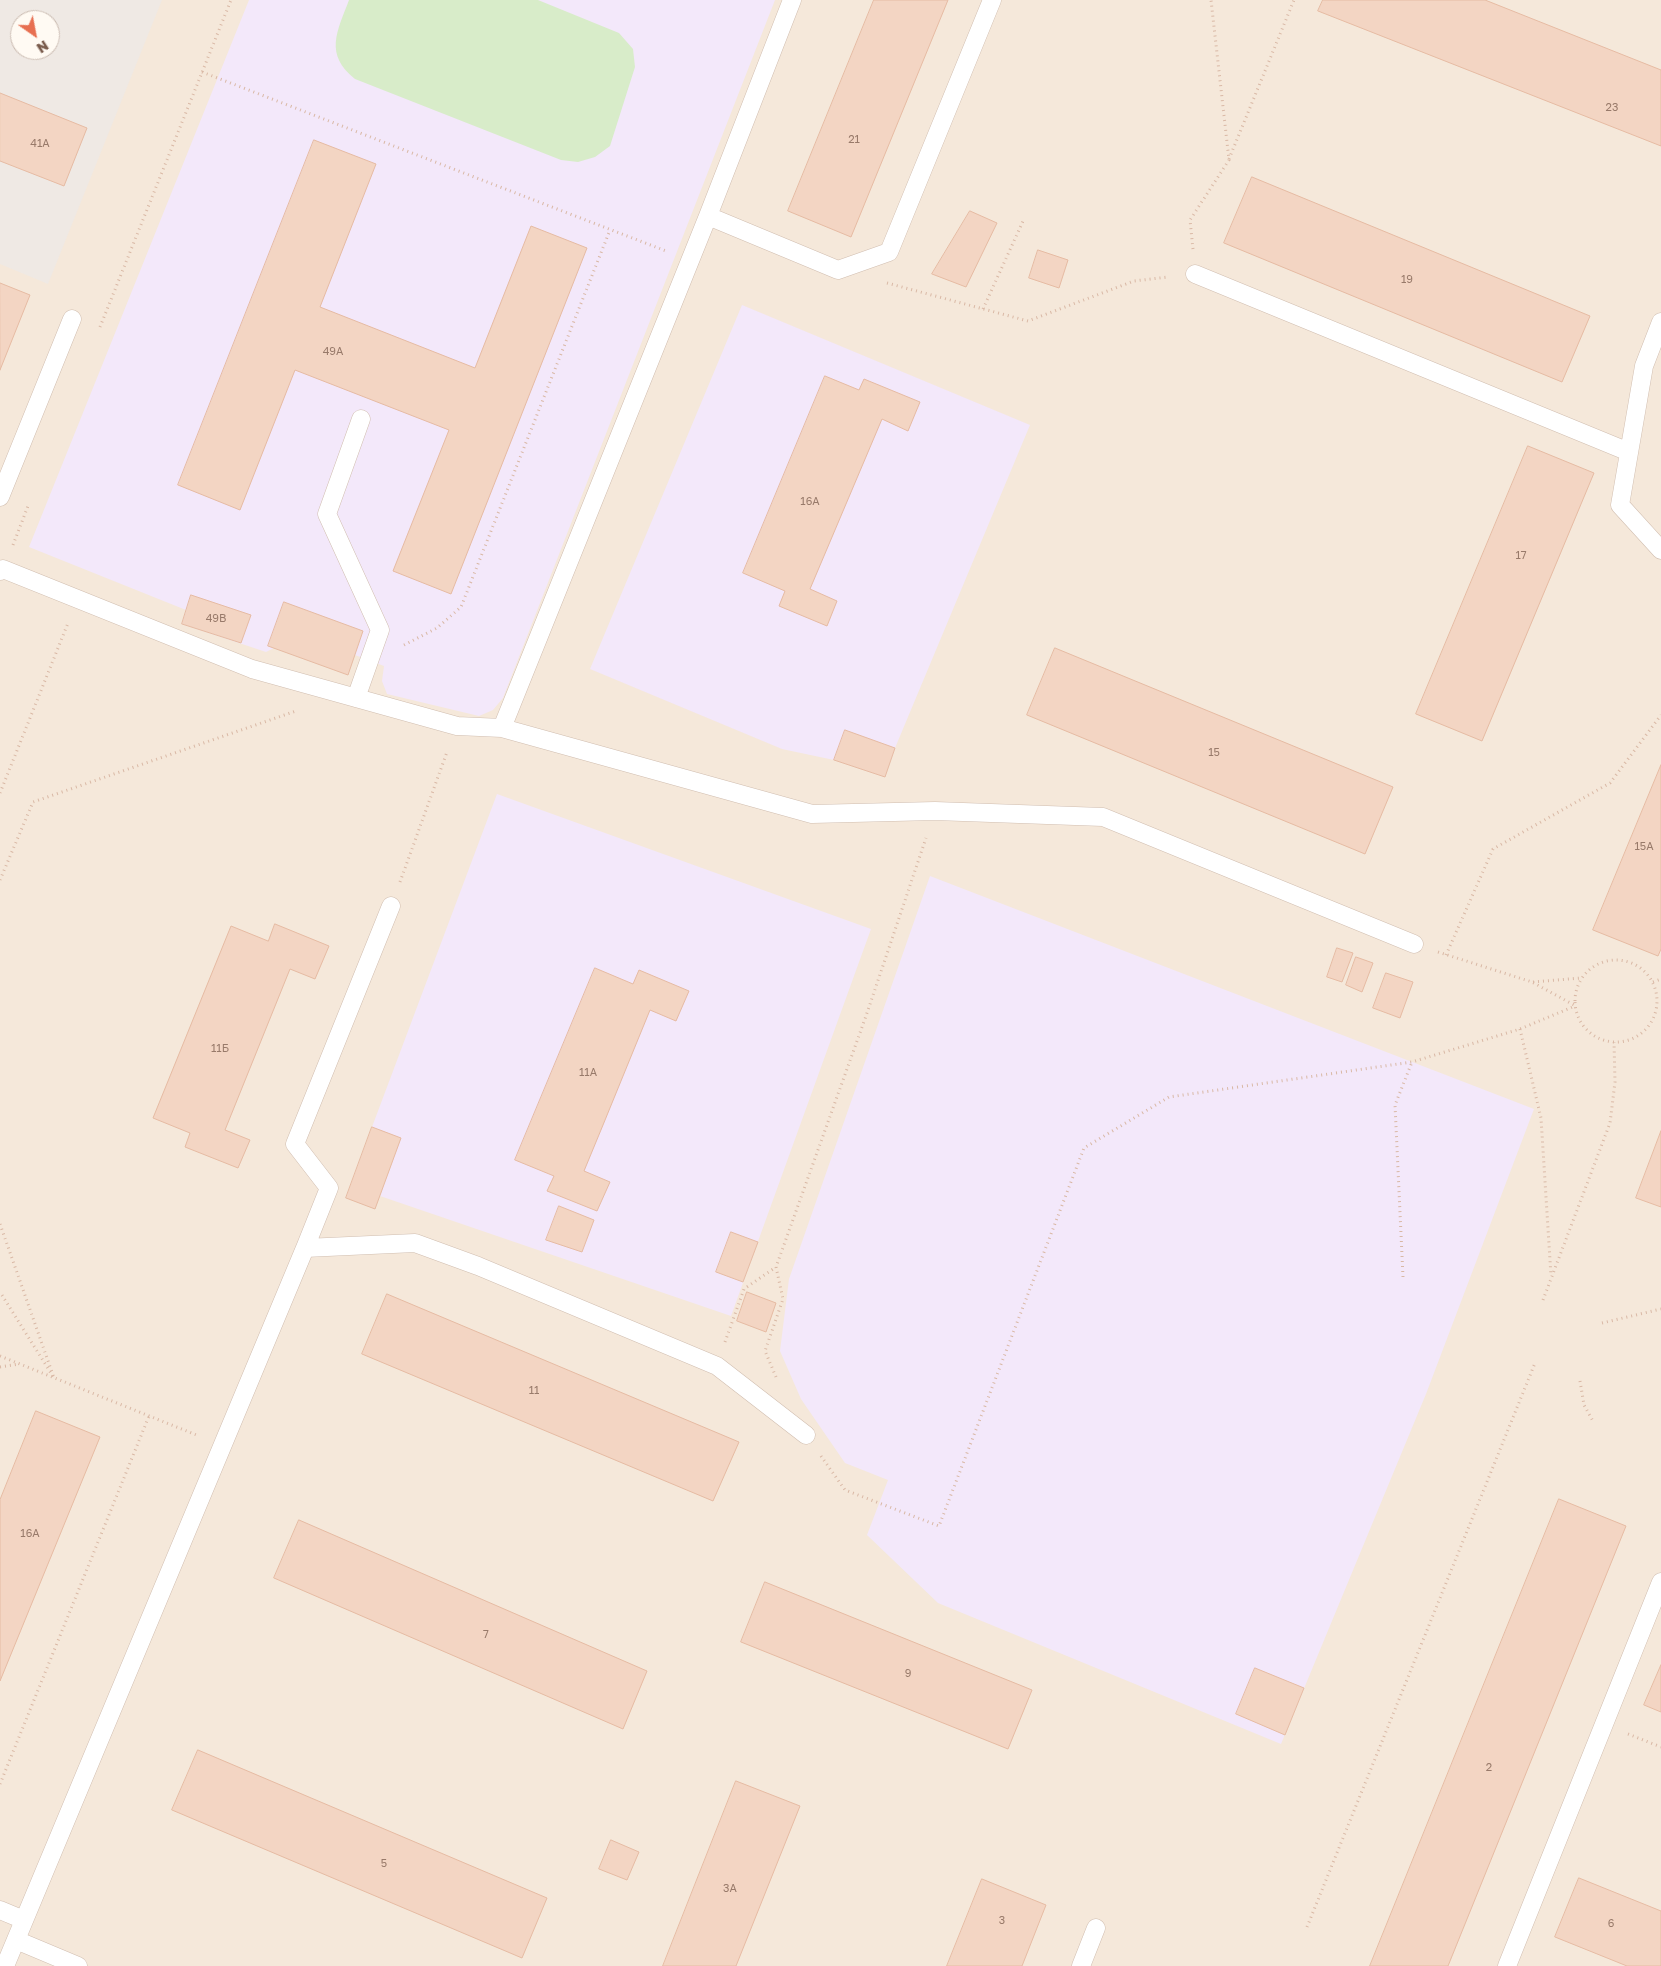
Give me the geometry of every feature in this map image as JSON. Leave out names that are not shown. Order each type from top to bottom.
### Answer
[{"type":"lane","points":[[502,728],[708,216],[792,0]]},
{"type":"lane","points":[[708,216],[838,270],[889,252],[992,0]]},
{"type":"lane","points":[[1195,274],[1629,452]]},
{"type":"lane","points":[[0,497],[72,319]]},
{"type":"lane","points":[[1661,322],[1644,366],[1620,505],[1661,550]]},
{"type":"lane","points":[[356,698],[380,630],[327,514],[361,419]]},
{"type":"lane","points":[[2,570],[252,669],[457,726],[502,728],[812,814],[935,811],[1103,817],[1414,944]]},
{"type":"lane","points":[[5,1966],[329,1188],[295,1144],[391,906]]},
{"type":"lane","points":[[305,1248],[415,1243],[478,1266],[717,1366],[806,1435]]},
{"type":"lane","points":[[1507,1966],[1661,1582]]},
{"type":"lane","points":[[0,1910],[24,1920]]},
{"type":"lane","points":[[1081,1966],[1096,1928]]},
{"type":"lane","points":[[16,1940],[78,1966]]},
{"type":"path","points":[[99,330],[231,0]]},
{"type":"path","points":[[1211,0],[1229,160]]},
{"type":"path","points":[[886,283],[1028,321],[1134,281],[1195,274],[1190,220],[1229,160],[1294,0]]},
{"type":"path","points":[[202,72],[668,252]]},
{"type":"path","points":[[983,309],[1024,219]]},
{"type":"path","points":[[372,653],[405,644],[437,628],[461,607],[610,230]]},
{"type":"path","points":[[2,570],[29,505]]},
{"type":"path","points":[[0,793],[78,599]]},
{"type":"path","points":[[0,880],[33,802],[296,710]]},
{"type":"path","points":[[1446,955],[1493,850],[1610,783],[1661,715]]},
{"type":"path","points":[[391,906],[457,726]]},
{"type":"path","points":[[779,1383],[765,1351],[783,1299],[776,1267],[863,1025],[935,811]]},
{"type":"path","points":[[1414,944],[1532,982],[1575,1006]]},
{"type":"path","points":[[1619,959],[1633,963],[1645,970],[1654,982],[1658,996],[1656,1010],[1651,1024],[1641,1034],[1628,1040],[1614,1042],[1599,1039],[1588,1031],[1579,1019],[1575,1006],[1576,991],[1582,978],[1591,967],[1604,961],[1619,959]]},
{"type":"path","points":[[1532,982],[1582,978]]},
{"type":"path","points":[[1654,982],[1661,979]]},
{"type":"path","points":[[806,1435],[845,1490],[939,1526],[1084,1148],[1169,1097],[1412,1062],[1520,1029],[1575,1006]]},
{"type":"path","points":[[1520,1029],[1541,1118],[1552,1278]]},
{"type":"path","points":[[1543,1300],[1610,1123],[1615,1082],[1614,1042]]},
{"type":"path","points":[[1403,1277],[1394,1105],[1412,1062]]},
{"type":"path","points":[[0,1224],[54,1378]]},
{"type":"path","points":[[717,1366],[744,1289],[776,1267]]},
{"type":"path","points":[[0,1292],[54,1378]]},
{"type":"path","points":[[1602,1322],[1661,1309]]},
{"type":"path","points":[[0,1356],[222,1445]]},
{"type":"path","points":[[1307,1927],[1535,1363]]},
{"type":"path","points":[[0,1367],[20,1364]]},
{"type":"path","points":[[1580,1381],[1584,1405],[1594,1423]]},
{"type":"path","points":[[0,1784],[149,1416]]},
{"type":"path","points":[[1604,1724],[1661,1747]]},
{"type":"shaded area","points":[[0,0],[1661,0],[1661,1966],[0,1966]]},
{"type":"shaded area","points":[[0,0],[162,0],[48,284],[0,264]]},
{"type":"shaded area","points":[[249,0],[775,0],[503,698],[493,710],[479,716],[387,694],[382,681],[384,666],[355,655],[274,648],[266,652],[182,624],[186,610],[29,547]]},
{"type":"shaded area","points":[[742,305],[1030,425],[895,748],[885,777],[834,760],[782,749],[590,669]]},
{"type":"shaded area","points":[[497,794],[871,929],[731,1316],[380,1196],[401,1138],[372,1127]]},
{"type":"shaded area","points":[[930,876],[1534,1109],[1426,1394],[1281,1744],[938,1603],[867,1535],[888,1480],[845,1463],[801,1399],[780,1351],[789,1279]]},
{"type":"green space","points":[[349,0],[538,0],[619,33],[633,49],[635,67],[610,146],[595,157],[578,162],[561,160],[355,79],[345,70],[339,61],[336,51],[337,32]]},
{"type":"building","points":[[874,0],[948,0],[851,237],[788,211]]},
{"type":"building","points":[[1323,0],[1485,0],[1661,70],[1661,146],[1318,11]]},
{"type":"building","points":[[0,93],[87,128],[64,186],[0,161]]},
{"type":"building","points":[[314,140],[376,164],[320,307],[475,368],[531,226],[587,248],[451,594],[393,571],[449,430],[295,370],[240,510],[178,485]]},
{"type":"building","points":[[1252,177],[1590,316],[1562,382],[1224,243]]},
{"type":"building","points":[[970,211],[997,223],[966,287],[932,274]]},
{"type":"building","points":[[1038,250],[1068,260],[1059,288],[1029,278]]},
{"type":"building","points":[[0,283],[30,295],[0,370]]},
{"type":"building","points":[[825,376],[859,390],[864,379],[920,402],[908,431],[882,419],[810,589],[837,601],[827,626],[779,606],[785,591],[743,573]]},
{"type":"building","points":[[1528,446],[1594,473],[1482,741],[1416,714]]},
{"type":"building","points":[[191,595],[251,615],[241,643],[182,624]]},
{"type":"building","points":[[284,602],[363,631],[348,675],[268,646]]},
{"type":"building","points":[[1055,648],[1393,787],[1365,854],[1027,715]]},
{"type":"building","points":[[845,730],[895,748],[885,777],[834,760]]},
{"type":"building","points":[[1661,765],[1661,949],[1658,956],[1593,930]]},
{"type":"building","points":[[275,924],[329,946],[315,979],[290,969],[225,1130],[250,1140],[238,1168],[185,1147],[190,1133],[153,1118],[231,926],[268,941]]},
{"type":"building","points":[[1337,948],[1353,953],[1342,982],[1327,977]]},
{"type":"building","points":[[1356,957],[1373,963],[1362,992],[1346,985]]},
{"type":"building","points":[[595,968],[633,984],[639,970],[689,991],[676,1021],[650,1010],[584,1171],[610,1182],[597,1211],[547,1191],[554,1176],[515,1160]]},
{"type":"building","points":[[1386,973],[1413,982],[1400,1018],[1373,1008]]},
{"type":"building","points":[[372,1127],[401,1138],[375,1209],[346,1198]]},
{"type":"building","points":[[1661,1131],[1661,1207],[1636,1198]]},
{"type":"building","points":[[559,1206],[594,1220],[582,1252],[546,1240]]},
{"type":"building","points":[[731,1232],[758,1242],[743,1282],[716,1272]]},
{"type":"building","points":[[747,1292],[776,1303],[766,1332],[737,1321]]},
{"type":"building","points":[[387,1294],[739,1442],[713,1501],[362,1354]]},
{"type":"building","points":[[36,1411],[100,1437],[0,1681],[0,1500]]},
{"type":"building","points":[[1559,1499],[1626,1526],[1448,1966],[1370,1966]]},
{"type":"building","points":[[299,1520],[647,1671],[623,1729],[274,1578]]},
{"type":"building","points":[[765,1582],[1032,1690],[1008,1749],[741,1642]]},
{"type":"building","points":[[1661,1665],[1661,1712],[1644,1705]]},
{"type":"building","points":[[1255,1668],[1304,1688],[1285,1735],[1236,1714]]},
{"type":"building","points":[[198,1750],[547,1898],[522,1958],[172,1810]]},
{"type":"building","points":[[736,1781],[800,1806],[736,1966],[663,1966]]},
{"type":"building","points":[[611,1840],[639,1852],[627,1880],[599,1869]]},
{"type":"building","points":[[1579,1878],[1661,1911],[1661,1966],[1627,1966],[1555,1937]]},
{"type":"building","points":[[982,1879],[1046,1905],[1022,1966],[947,1966]]}]
